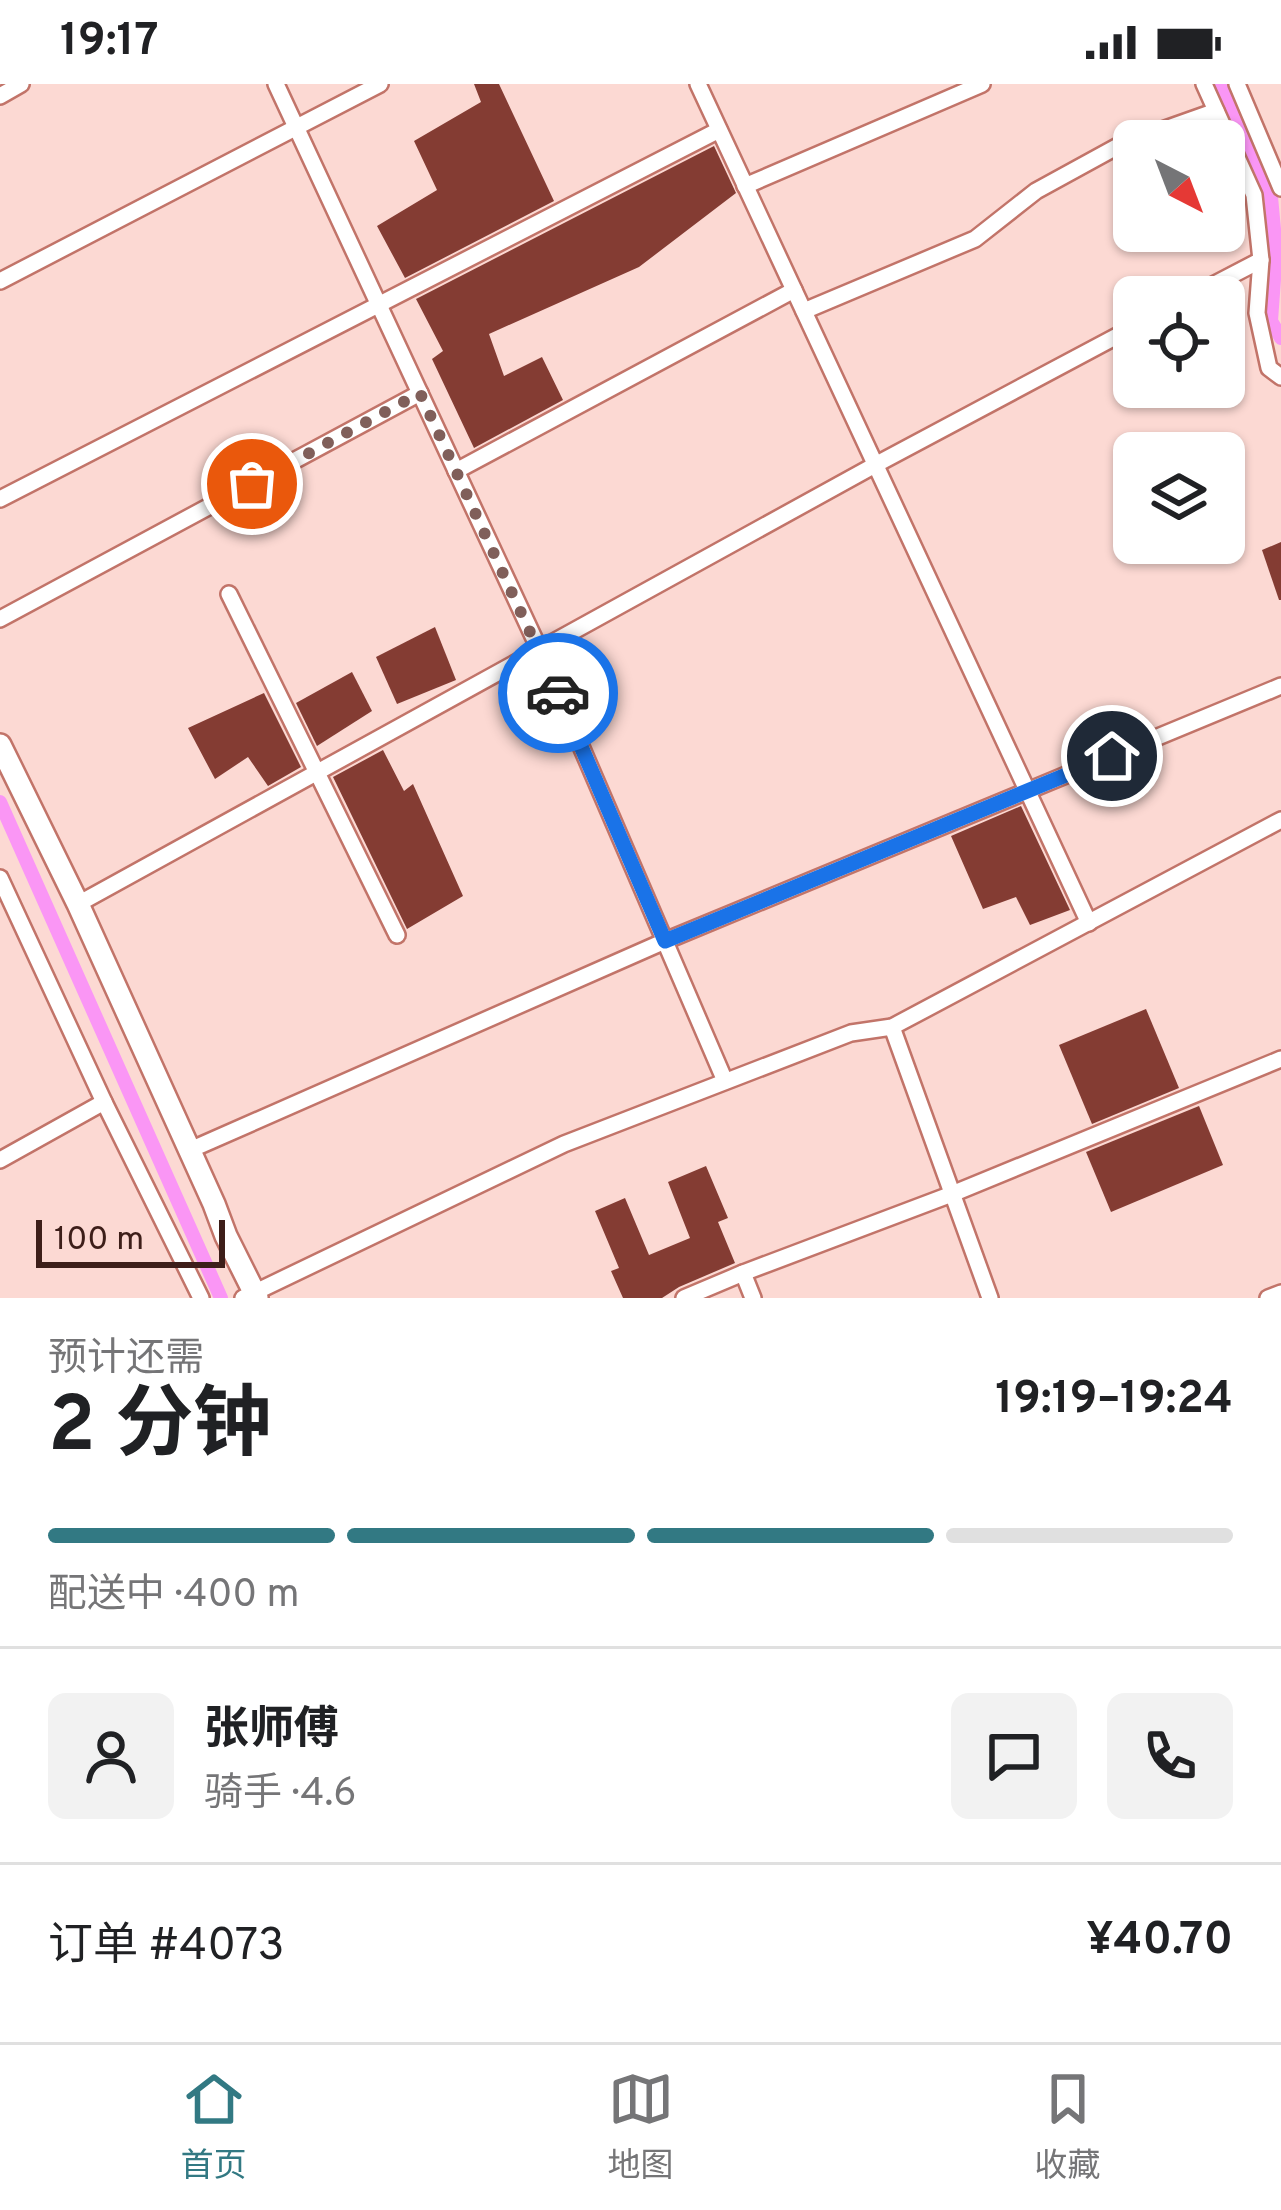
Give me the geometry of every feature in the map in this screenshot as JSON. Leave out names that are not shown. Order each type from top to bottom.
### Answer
[{"type":"street","points":[[0,96],[21,84]]},
{"type":"street","points":[[276,84],[540,651],[725,1081]]},
{"type":"street","points":[[0,281],[380,84]]},
{"type":"street","points":[[698,84],[1089,922]]},
{"type":"street","points":[[745,186],[982,84]]},
{"type":"street","points":[[1204,84],[1254,195],[1261,260],[1257,313],[1269,368],[1281,377]]},
{"type":"street","points":[[1237,84],[1281,188]]},
{"type":"street","points":[[803,311],[974,239],[1036,191],[1120,145],[1216,111]]},
{"type":"street","points":[[0,499],[719,130]]},
{"type":"street","points":[[1230,276],[1261,260]]},
{"type":"street","points":[[456,471],[794,290]]},
{"type":"street","points":[[78,904],[1113,338]]},
{"type":"street","points":[[0,619],[420,393]]},
{"type":"street","points":[[229,593],[397,935]]},
{"type":"street","points":[[190,1150],[665,941],[1281,686]]},
{"type":"street","points":[[0,745],[78,904],[252,1296],[565,1144],[851,1033],[892,1027],[1281,820]]},
{"type":"street","points":[[0,878],[201,1298]]},
{"type":"street","points":[[892,1027],[989,1298]]},
{"type":"street","points":[[684,1298],[1281,1058]]},
{"type":"street","points":[[0,1160],[104,1102]]},
{"type":"street","points":[[743,1273],[753,1298]]},
{"type":"street","points":[[1268,1298],[1281,1293]]},
{"type":"building","points":[[474,84],[499,84],[554,201],[405,278],[377,226],[437,190],[414,141],[481,102]]},
{"type":"building","points":[[714,146],[736,193],[639,267],[489,334],[504,376],[542,357],[563,400],[474,448],[432,359],[443,351],[416,299]]},
{"type":"building","points":[[1281,542],[1281,600],[1279,600],[1262,550]]},
{"type":"building","points":[[435,627],[456,680],[397,704],[376,657]]},
{"type":"building","points":[[352,672],[372,711],[317,746],[296,703]]},
{"type":"building","points":[[264,693],[301,767],[268,786],[248,757],[215,779],[188,728]]},
{"type":"building","points":[[383,750],[404,791],[413,784],[463,896],[407,929],[333,777]]},
{"type":"building","points":[[1021,806],[1070,910],[1030,925],[1016,897],[983,909],[951,836]]},
{"type":"building","points":[[1146,1009],[1179,1088],[1092,1124],[1059,1045]]},
{"type":"building","points":[[1199,1106],[1223,1165],[1111,1212],[1086,1152]]},
{"type":"building","points":[[706,1166],[728,1218],[718,1222],[735,1263],[662,1298],[623,1298],[611,1271],[619,1268],[595,1211],[625,1198],[649,1255],[690,1238],[668,1182]]},
{"type":"waterway","points":[[1221,84],[1271,197],[1276,251],[1271,321],[1281,338]]},
{"type":"waterway","points":[[0,802],[221,1298]]},
{"type":"way so far","points":[[252,484],[420,393],[558,693]]},
{"type":"route","points":[[558,693],[665,941],[1112,756]]}]
